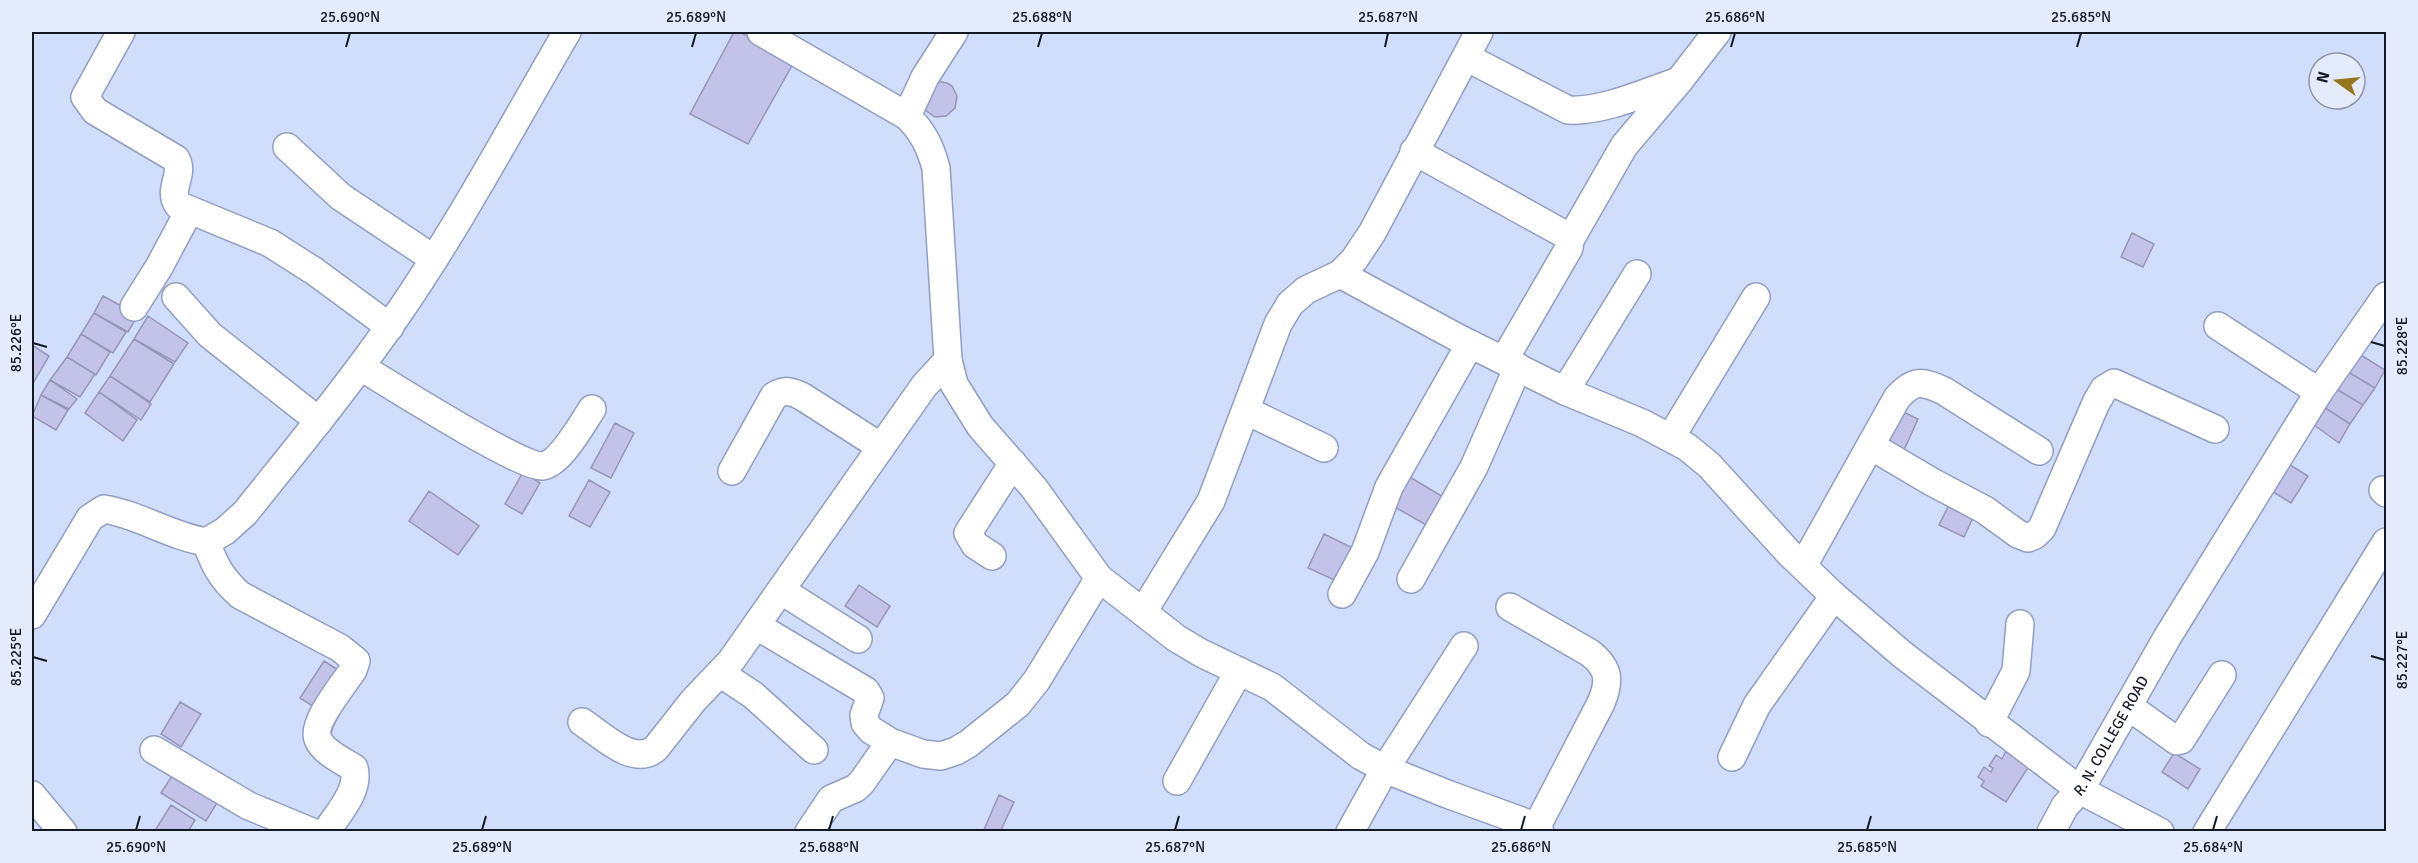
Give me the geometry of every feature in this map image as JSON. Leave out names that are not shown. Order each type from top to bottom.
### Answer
[{"type":"street","points":[[121,32],[85,98],[95,111],[176,159],[179,171],[174,198],[178,205],[270,243],[314,271],[390,327]]},
{"type":"street","points":[[32,615],[90,518],[104,508],[125,513],[185,539],[206,542],[225,531],[245,513],[362,367],[390,327],[434,259],[567,32]]},
{"type":"street","points":[[761,32],[907,116],[921,131],[930,148],[936,168],[948,360],[954,384],[980,426],[1049,507],[1082,558],[1099,578],[1143,612],[1184,643],[1272,687],[1346,746],[1385,769],[1538,830],[1601,703],[1607,688],[1607,676],[1602,662],[1590,653],[1510,607]]},
{"type":"street","points":[[907,116],[925,77],[954,32]]},
{"type":"street","points":[[1143,612],[1211,501],[1247,411],[1269,345],[1290,304],[1306,290],[1340,274],[1354,261],[1372,233],[1479,32]]},
{"type":"street","points":[[1411,579],[1474,467],[1511,364],[1569,248],[1570,240],[1618,154],[1717,32]]},
{"type":"street","points":[[1466,57],[1569,110],[1599,107],[1678,81]]},
{"type":"street","points":[[287,147],[342,197],[434,259]]},
{"type":"street","points":[[1414,151],[1564,234],[1570,240]]},
{"type":"street","points":[[134,308],[189,211]]},
{"type":"street","points":[[1340,274],[1470,344],[1565,391],[1671,436],[1688,447],[1709,465],[1834,596],[1903,655],[1989,723],[2080,790],[2160,831]]},
{"type":"street","points":[[1565,391],[1637,274]]},
{"type":"street","name":"R. N. COLLEGE ROAD","points":[[2051,831],[2065,806],[2080,790],[2168,636],[2319,392],[2386,296]]},
{"type":"street","points":[[176,297],[210,335],[319,421]]},
{"type":"street","points":[[1671,436],[1756,297]]},
{"type":"street","points":[[2218,326],[2319,392]]},
{"type":"street","points":[[1342,594],[1365,552],[1380,506],[1389,488],[1470,344]]},
{"type":"street","points":[[582,722],[630,753],[640,756],[649,754],[758,626],[924,386],[948,360]]},
{"type":"street","points":[[362,367],[529,464],[541,466],[551,463],[561,453],[592,409]]},
{"type":"street","points":[[1803,566],[1897,398],[1906,388],[1915,383],[1928,384],[1944,391],[2039,451]]},
{"type":"street","points":[[1871,446],[1985,510],[2018,534],[2028,538],[2035,536],[2042,528],[2096,403],[2104,389],[2114,383],[2215,429]]},
{"type":"street","points":[[732,471],[774,396],[782,391],[791,392],[803,398],[881,447]]},
{"type":"street","points":[[1247,411],[1323,448]]},
{"type":"street","points":[[992,556],[975,545],[968,533],[1013,463]]},
{"type":"street","points":[[206,542],[216,569],[240,595],[350,654],[356,661],[353,670],[316,727],[318,739],[324,748],[354,768],[357,778],[352,791],[326,831]]},
{"type":"street","points":[[2207,831],[2386,542]]},
{"type":"street","points":[[758,626],[866,691],[870,698],[864,715],[865,723],[871,730],[890,742],[923,754],[941,756],[968,744],[1018,704],[1037,680],[1099,578]]},
{"type":"street","points":[[782,591],[858,639]]},
{"type":"street","points":[[1732,757],[1757,705],[1834,596]]},
{"type":"street","points":[[1989,723],[2016,671],[2020,624]]},
{"type":"street","points":[[1350,831],[1385,769],[1464,646]]},
{"type":"street","points":[[1177,781],[1239,671]]},
{"type":"street","points":[[720,673],[753,695],[814,750]]},
{"type":"street","points":[[2128,706],[2177,741],[2181,741],[2222,675]]},
{"type":"street","points":[[809,831],[831,799],[856,788],[862,782],[890,742]]},
{"type":"street","points":[[154,750],[249,806],[312,831]]},
{"type":"street","points":[[32,795],[63,831]]},
{"type":"building","points":[[734,32],[740,32],[794,62],[748,144],[690,114]]},
{"type":"building","points":[[935,81],[952,86],[957,96],[955,108],[946,116],[935,117],[922,105]]},
{"type":"building","points":[[2132,233],[2154,244],[2143,267],[2121,257]]},
{"type":"building","points":[[103,296],[138,315],[128,332],[94,313]]},
{"type":"building","points":[[94,313],[126,332],[113,353],[81,334]]},
{"type":"building","points":[[148,316],[188,343],[175,362],[134,339]]},
{"type":"building","points":[[81,334],[110,352],[96,375],[67,357]]},
{"type":"building","points":[[134,339],[174,364],[150,402],[110,376]]},
{"type":"building","points":[[32,345],[49,356],[32,385]]},
{"type":"building","points":[[2356,352],[2385,370],[2375,388],[2343,369]]},
{"type":"building","points":[[67,357],[95,374],[80,397],[50,380]]},
{"type":"building","points":[[2343,369],[2375,388],[2363,405],[2333,387]]},
{"type":"building","points":[[110,376],[151,404],[141,420],[99,392]]},
{"type":"building","points":[[50,380],[77,399],[69,409],[41,395]]},
{"type":"building","points":[[2333,387],[2363,405],[2350,424],[2321,405]]},
{"type":"building","points":[[99,392],[137,420],[123,441],[85,413]]},
{"type":"building","points":[[41,395],[68,410],[56,430],[32,416]]},
{"type":"building","points":[[2321,405],[2350,424],[2339,443],[2310,422]]},
{"type":"building","points":[[1895,408],[1918,419],[1904,450],[1880,438]]},
{"type":"building","points":[[615,423],[634,433],[611,478],[591,468]]},
{"type":"building","points":[[2282,460],[2308,476],[2291,503],[2265,487]]},
{"type":"building","points":[[523,472],[540,483],[522,514],[505,504]]},
{"type":"building","points":[[1403,473],[1445,498],[1428,526],[1386,502]]},
{"type":"building","points":[[589,480],[610,492],[590,527],[569,516]]},
{"type":"building","points":[[429,491],[479,526],[458,555],[409,521]]},
{"type":"building","points":[[1953,497],[1977,509],[1964,537],[1939,525]]},
{"type":"building","points":[[1324,534],[1357,550],[1341,583],[1308,568]]},
{"type":"building","points":[[859,585],[890,606],[877,627],[845,606]]},
{"type":"building","points":[[324,661],[346,675],[322,712],[300,698]]},
{"type":"building","points":[[180,702],[201,714],[181,747],[161,734]]},
{"type":"building","points":[[2006,751],[2029,766],[2006,802],[1981,786],[1984,781],[1978,777],[1984,767],[1991,772],[1993,768],[1989,766],[1996,755],[2002,759]]},
{"type":"building","points":[[2174,753],[2200,769],[2188,789],[2162,772]]},
{"type":"building","points":[[175,771],[220,798],[206,821],[161,793]]},
{"type":"building","points":[[999,795],[1014,802],[1000,832],[983,832]]},
{"type":"building","points":[[171,805],[195,820],[188,832],[154,832]]}]
